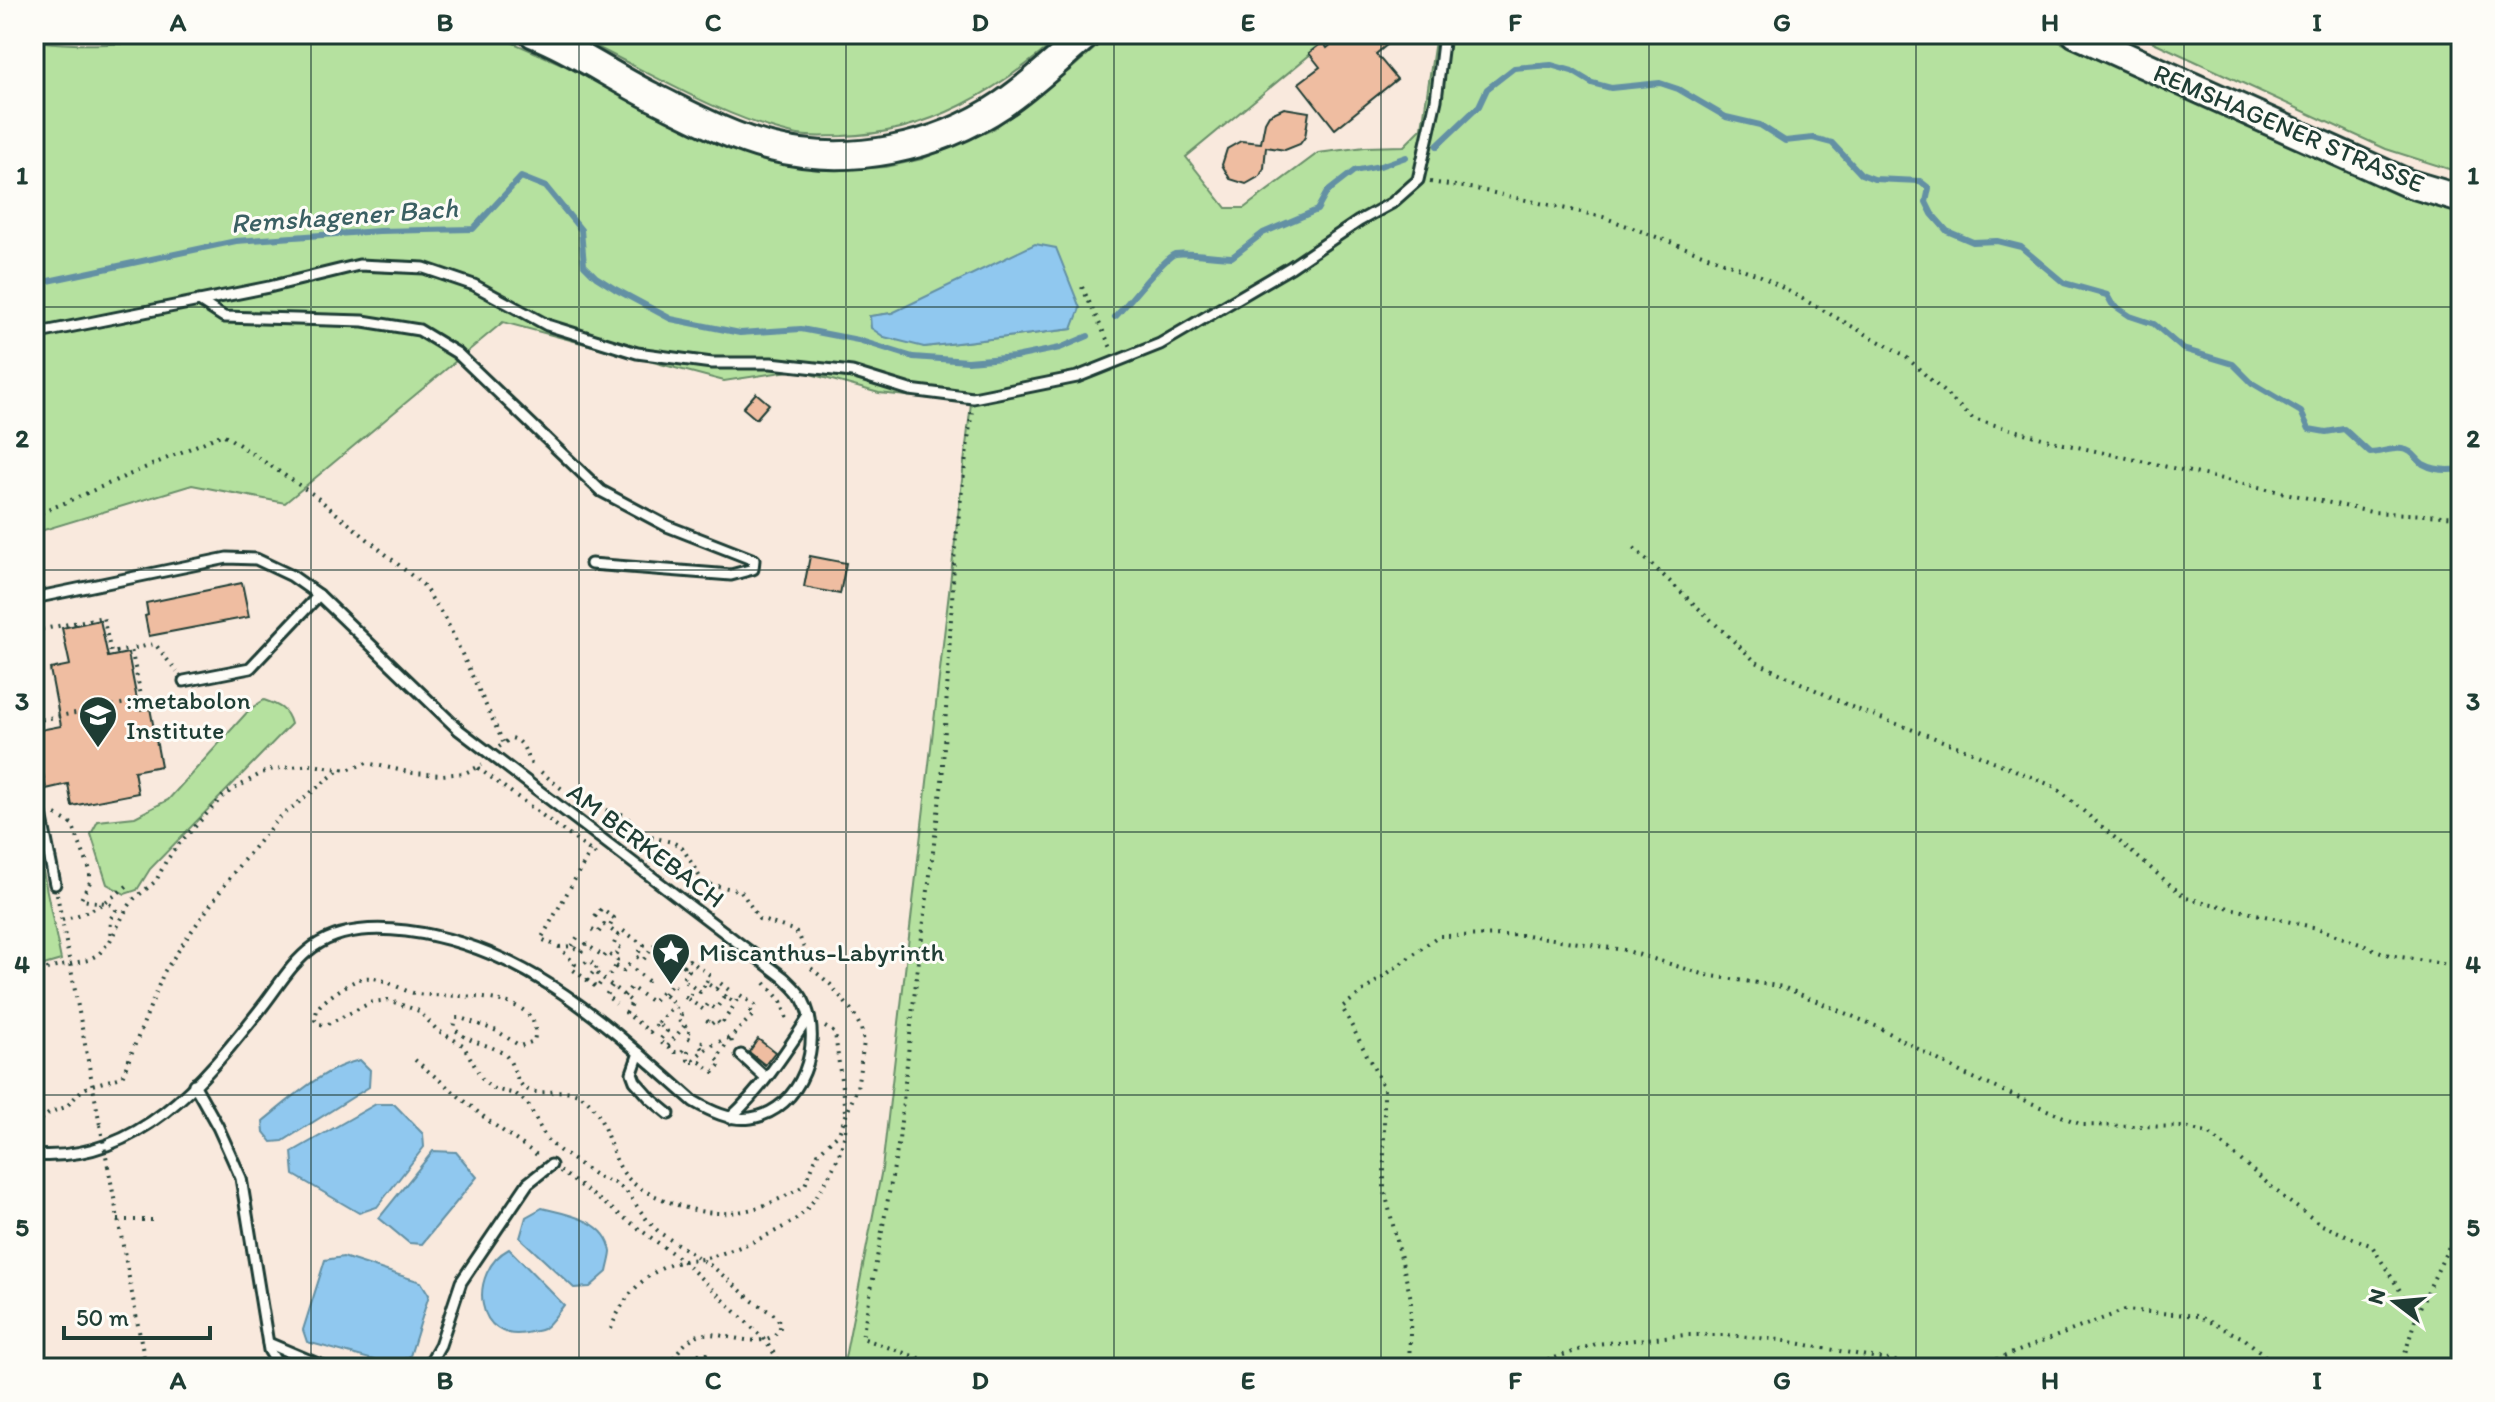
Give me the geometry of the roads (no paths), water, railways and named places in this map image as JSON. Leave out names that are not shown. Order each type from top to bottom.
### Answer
[{"type":"main road","points":[[534,34],[654,97],[734,134],[770,147],[844,155],[874,155],[968,124],[1005,103],[1088,34]]},
{"type":"main road","name":"REMSHAGENER STRASSE","points":[[2076,34],[2407,183],[2461,199]]},
{"type":"lane","points":[[34,334],[359,265],[424,268],[474,285],[547,325],[637,353],[712,363],[771,363],[852,372],[910,390],[973,398],[1077,377],[1160,344],[1392,203],[1418,180],[1436,100],[1444,34]]},
{"type":"lane","points":[[199,301],[224,317],[363,321],[419,330],[457,353],[601,491],[667,526],[754,560],[753,569],[731,575],[591,564]]},
{"type":"lane","name":"AM BERKEBACH","points":[[34,598],[227,558],[256,559],[292,576],[319,595],[459,730],[771,966],[795,988],[803,999],[809,1017]]},
{"type":"lane","points":[[184,681],[250,668],[319,595]]},
{"type":"lane","points":[[34,779],[55,884]]},
{"type":"lane","points":[[34,1155],[56,1157],[92,1151],[131,1136],[168,1112],[253,1018],[295,963],[313,947],[327,940],[367,928],[436,935],[487,951],[545,980],[576,1000],[693,1101],[730,1118],[750,1119],[766,1114],[789,1099],[807,1069],[809,1017]]},
{"type":"lane","points":[[730,1118],[766,1078],[809,1017]]},
{"type":"lane","points":[[639,1053],[632,1073],[635,1081],[669,1114]]},
{"type":"lane","points":[[741,1055],[766,1078]]},
{"type":"lane","points":[[194,1084],[241,1178],[269,1350],[280,1368]]},
{"type":"lane","points":[[427,1368],[440,1345],[461,1282],[528,1183],[551,1165]]},
{"type":"lane","points":[[268,1343],[327,1368]]},
{"type":"water","points":[[1035,244],[1056,248],[1080,308],[1072,329],[924,347],[884,337],[871,328],[870,316],[892,313]]},
{"type":"water","points":[[360,1060],[370,1070],[369,1087],[283,1141],[272,1142],[264,1132],[263,1121],[321,1077]]},
{"type":"water","points":[[376,1104],[394,1104],[423,1134],[424,1147],[377,1207],[359,1213],[294,1175],[292,1152]]},
{"type":"water","points":[[433,1151],[456,1152],[477,1177],[422,1244],[409,1243],[379,1218]]},
{"type":"water","points":[[542,1208],[584,1220],[602,1232],[608,1241],[611,1252],[607,1272],[590,1287],[574,1288],[520,1238],[526,1217]]},
{"type":"water","points":[[509,1249],[564,1305],[542,1330],[512,1334],[498,1328],[488,1318],[482,1289],[496,1259]]},
{"type":"water","points":[[343,1257],[421,1282],[429,1295],[410,1356],[392,1365],[307,1342],[303,1330],[325,1260]]},
{"type":"waterway","name":"Remshagener Bach","points":[[1437,146],[1479,106],[1487,89],[1514,68],[1551,65],[1611,88],[1660,83],[1678,89],[1726,117],[1760,125],[1785,141],[1813,138],[1832,143],[1861,174],[1874,179],[1920,181],[1929,188],[1926,202],[1932,214],[1947,231],[1973,242],[1997,241],[2021,247],[2064,283],[2107,295],[2112,304],[2130,316],[2154,324],[2183,349],[2233,364],[2252,383],[2301,412],[2309,429],[2326,432],[2344,429],[2370,453],[2402,449],[2432,468],[2461,469]]},
{"type":"waterway","name":"Remshagener Bach","points":[[1115,317],[1154,272],[1175,254],[1232,257],[1263,233],[1317,210],[1327,192],[1354,171],[1406,157]]},
{"type":"waterway","name":"Remshagener Bach","points":[[34,284],[236,241],[379,231],[473,229],[521,177],[546,187],[581,230],[584,265],[596,277],[671,319],[740,333],[801,329],[858,340],[913,357],[968,361],[1015,357],[1060,348],[1088,336]]},
{"type":"place","name":":metabolon Institute","points":[[98,749]]},
{"type":"place","name":"Miscanthus-Labyrinth","points":[[671,986]]}]
